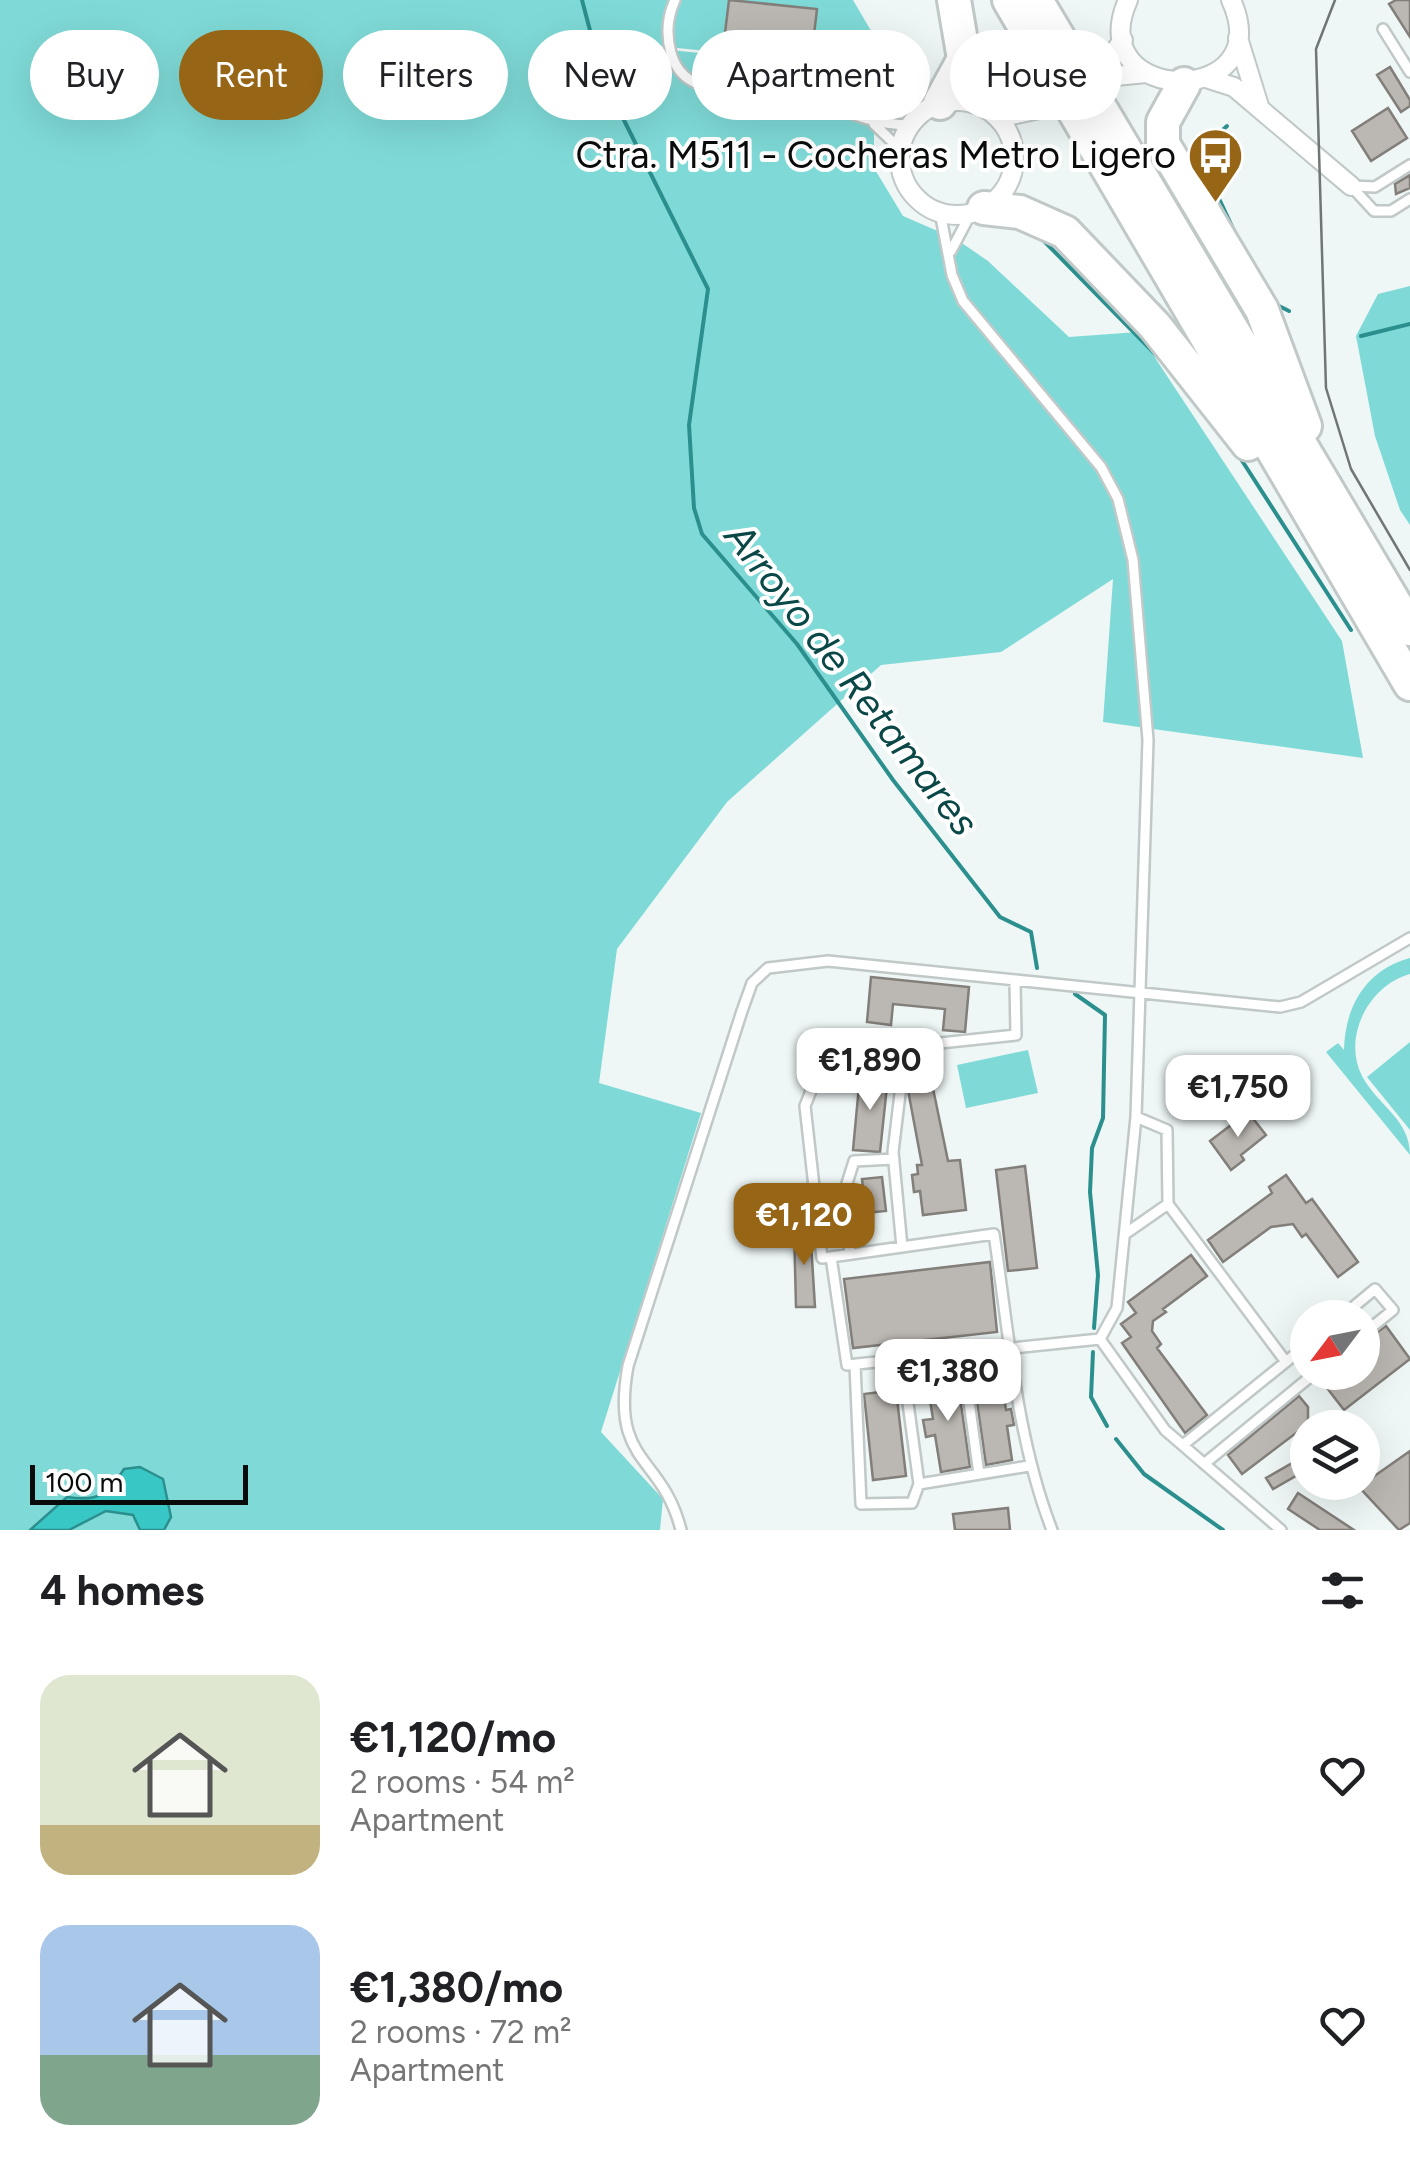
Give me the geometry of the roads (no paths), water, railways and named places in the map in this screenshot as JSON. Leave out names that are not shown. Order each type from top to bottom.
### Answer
[{"type":"highway","points":[[940,103],[960,75],[964,59],[954,0]]},
{"type":"highway","points":[[1009,0],[1410,684]]},
{"type":"highway","points":[[1036,0],[1410,629]]},
{"type":"highway","points":[[1195,81],[1163,122],[1167,155],[1262,310],[1307,433],[1344,517]]},
{"type":"highway","points":[[977,210],[1020,212],[1065,232],[1132,301],[1242,435],[1376,629]]},
{"type":"street","points":[[1128,0],[1122,22],[1123,40],[1146,73]]},
{"type":"street","points":[[1236,3],[1238,38],[1259,107]]},
{"type":"street","points":[[1195,81],[1233,52],[1238,38]]},
{"type":"street","points":[[1122,75],[1146,73],[1234,87],[1352,186]]},
{"type":"street","points":[[950,103],[940,103],[910,125],[900,150],[909,188],[940,212],[977,210],[1010,180],[1012,142],[999,120]]},
{"type":"street","points":[[1012,142],[1033,120]]},
{"type":"lane","points":[[675,0],[668,30],[670,47],[676,68],[692,83],[712,88],[783,88],[874,124],[910,125]]},
{"type":"lane","points":[[1383,29],[1410,72]]},
{"type":"lane","points":[[874,124],[900,150]]},
{"type":"lane","points":[[1352,186],[1376,187],[1410,165]]},
{"type":"lane","points":[[1352,186],[1374,211],[1392,211],[1410,199]]},
{"type":"lane","points":[[951,250],[977,210]]},
{"type":"lane","points":[[940,212],[951,250],[952,275],[963,301],[1101,468],[1123,516],[1133,560],[1148,740],[1136,1117],[1117,1308],[1100,1339]]},
{"type":"lane","points":[[681,1530],[676,1509],[632,1448],[624,1426],[623,1397],[628,1366],[752,983],[768,968],[828,961],[1280,1008],[1302,1002],[1410,938]]},
{"type":"lane","points":[[1016,982],[1016,1035],[893,1048],[816,1078],[805,1106],[822,1258],[994,1234],[1029,1466],[1052,1530]]},
{"type":"lane","points":[[893,1048],[900,1094],[894,1158],[902,1247]]},
{"type":"lane","points":[[1136,1117],[1167,1130],[1168,1204],[1286,1362]]},
{"type":"lane","points":[[850,1254],[844,1193],[854,1160],[894,1158]]},
{"type":"lane","points":[[1125,1234],[1168,1204]]},
{"type":"lane","points":[[817,1213],[846,1210]]},
{"type":"lane","points":[[831,1257],[847,1366],[1011,1345],[1100,1339]]},
{"type":"lane","points":[[1362,1300],[1375,1289],[1392,1310],[1380,1320]]},
{"type":"lane","points":[[1100,1339],[1165,1430],[1281,1530]]},
{"type":"lane","points":[[962,1351],[979,1474]]},
{"type":"lane","points":[[855,1364],[860,1504],[912,1503],[919,1484],[902,1359]]},
{"type":"lane","points":[[1183,1445],[1290,1359]]},
{"type":"lane","points":[[1204,1464],[1294,1390]]},
{"type":"lane","points":[[919,1484],[1029,1466]]},
{"type":"waterway","name":"Arroyo de Retamares","points":[[582,0],[602,76],[708,289],[689,425],[694,508],[702,534],[797,644],[893,780],[1000,917],[1031,932],[1037,968]]},
{"type":"waterway","points":[[1227,126],[1211,141],[1207,173],[1236,235]]},
{"type":"waterway","points":[[1041,238],[1164,363]]},
{"type":"waterway","points":[[1275,304],[1289,311]]},
{"type":"waterway","points":[[1361,336],[1410,324]]},
{"type":"waterway","points":[[1239,456],[1351,630]]},
{"type":"waterway","name":"Arroyo de Retamares","points":[[1075,994],[1105,1015],[1103,1118],[1092,1148],[1090,1192],[1098,1275],[1094,1328]]},
{"type":"waterway","name":"Arroyo de Retamares","points":[[1093,1352],[1091,1397],[1107,1426]]},
{"type":"waterway","name":"Arroyo de Retamares","points":[[1116,1439],[1144,1474],[1223,1530]]},
{"type":"tram line","points":[[1335,0],[1316,49],[1326,388],[1351,469],[1410,570]]},
{"type":"place","name":"Ctra. M511 - Cocheras Metro Ligero","points":[[1215,204]]}]
